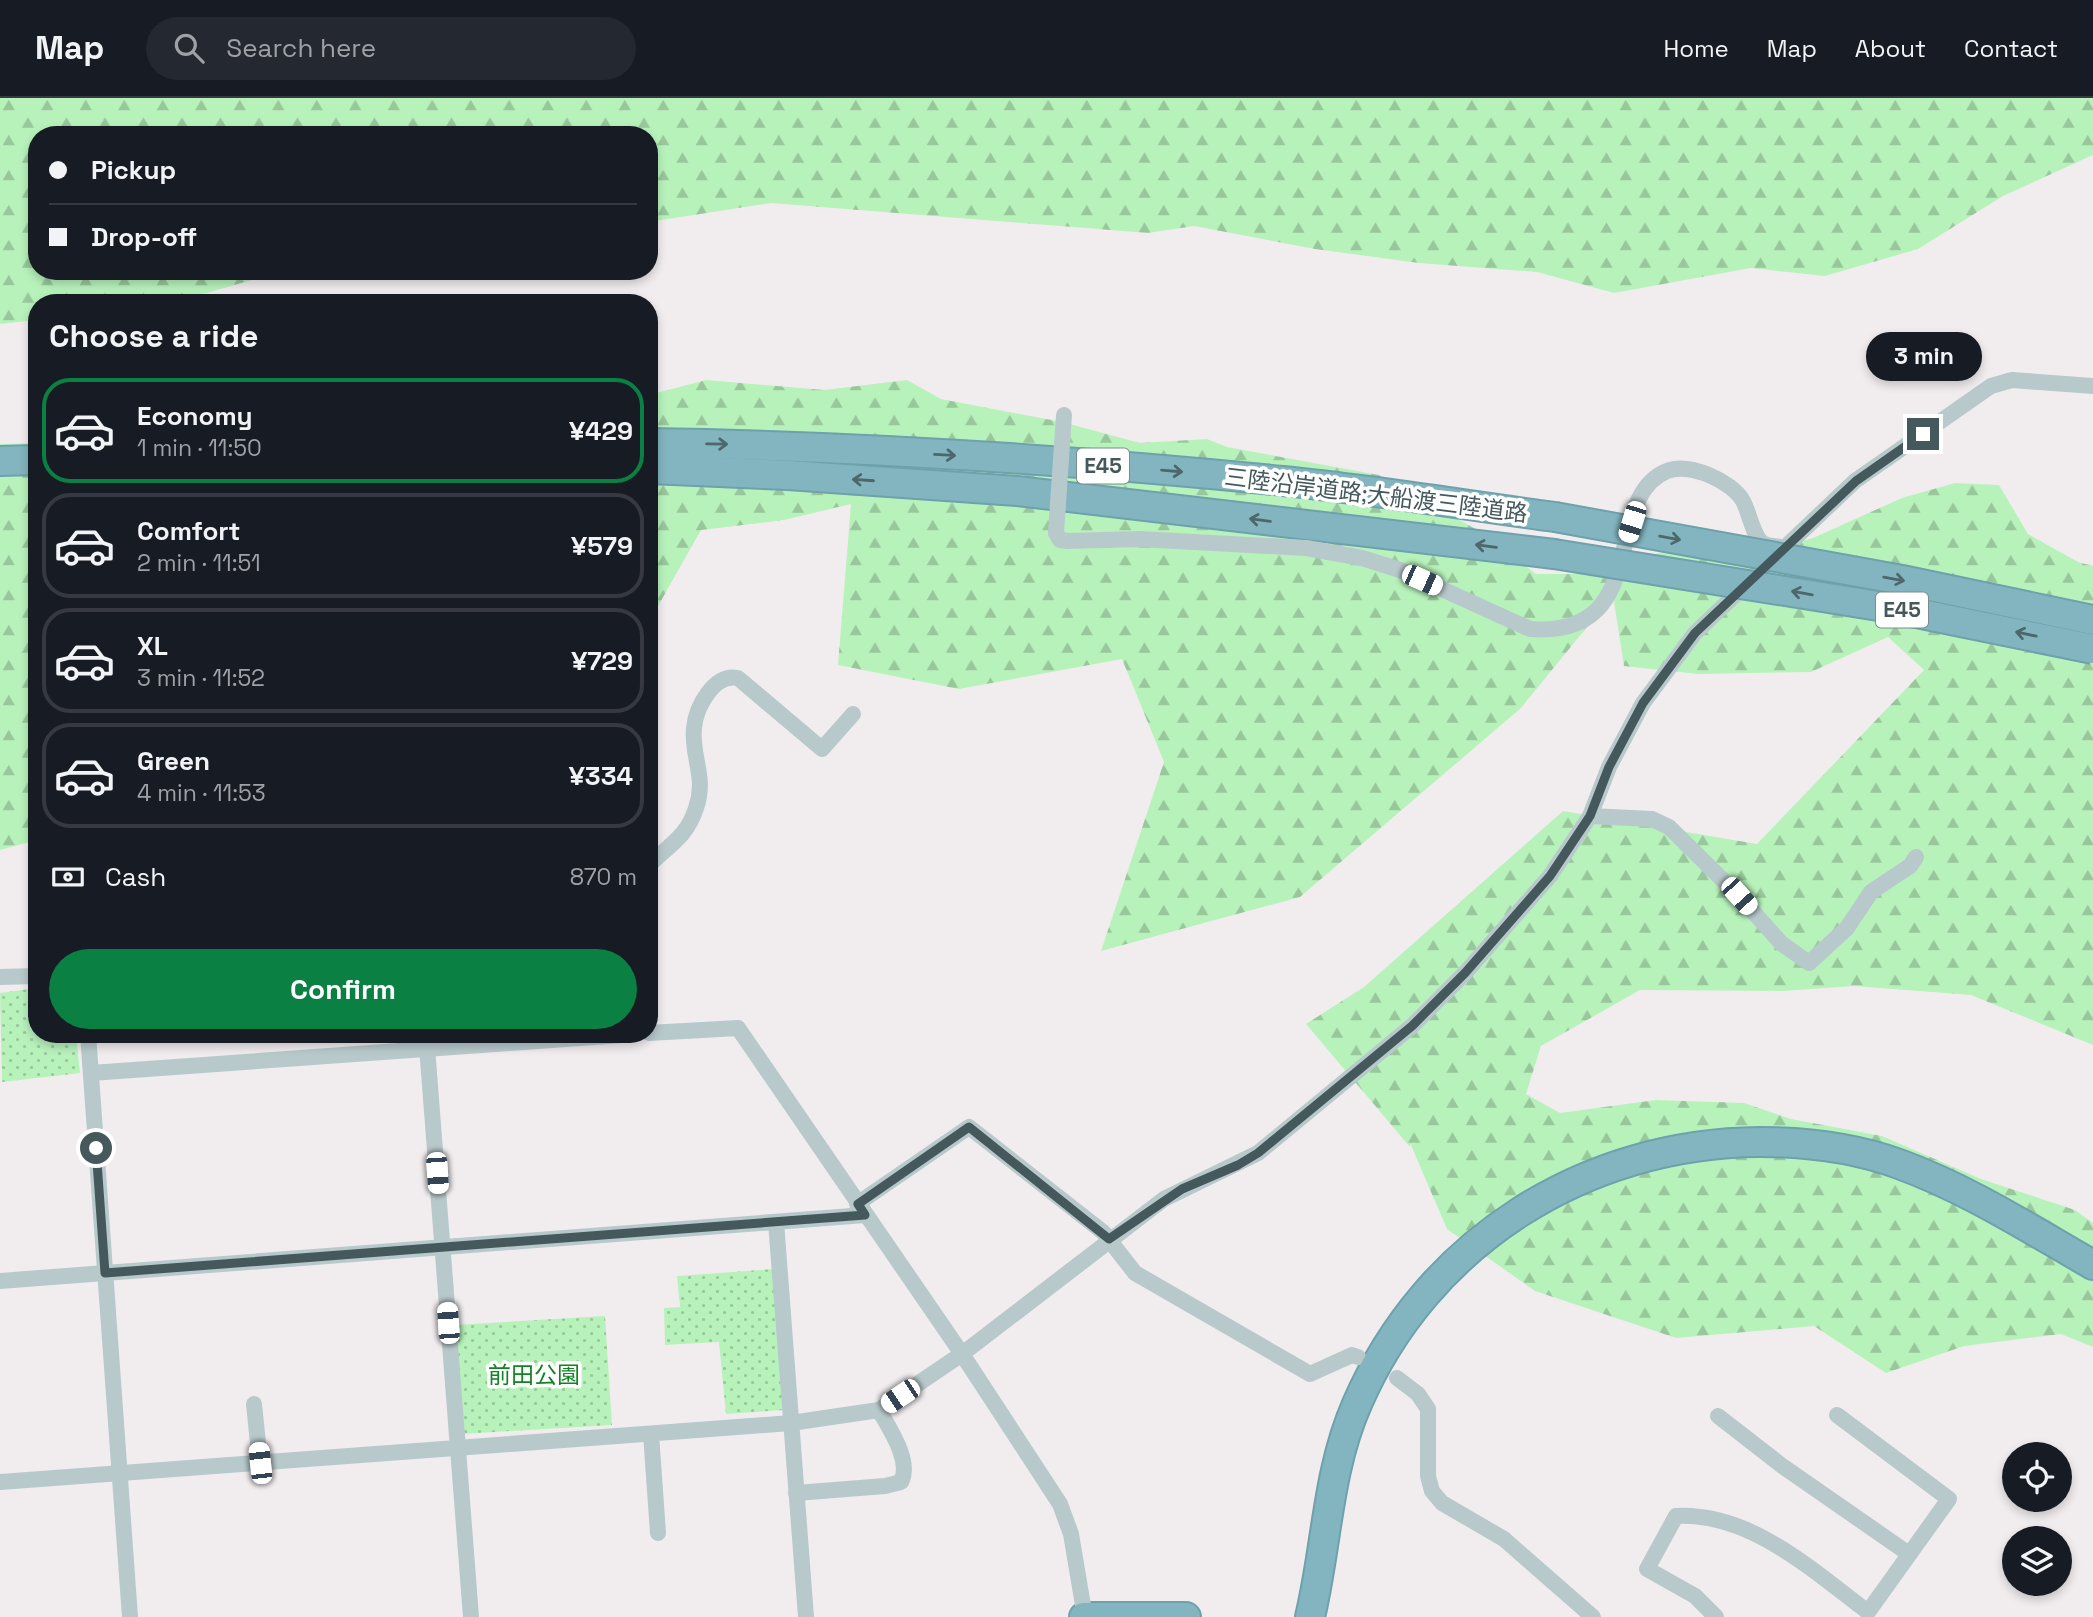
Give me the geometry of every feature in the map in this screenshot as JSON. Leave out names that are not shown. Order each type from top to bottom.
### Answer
[{"type":"highway","name":"三陸沿岸道路;大船渡三陸道路","points":[[658,443],[790,445],[1042,460],[1285,481],[1555,517],[1902,580],[2093,620]]},
{"type":"highway","points":[[0,461],[28,460]]},
{"type":"highway","name":"三陸沿岸道路;大船渡三陸道路","points":[[658,470],[788,475],[1017,491],[1554,554],[1897,610],[2093,649]]},
{"type":"highway","points":[[1310,1617],[1340,1448],[1357,1402],[1386,1349],[1415,1304],[1453,1264],[1494,1230],[1538,1200],[1579,1179],[1630,1159],[1679,1148],[1796,1142],[1850,1150],[1898,1163],[1967,1193],[2093,1265]]},
{"type":"highway","points":[[1084,1617],[1186,1617]]},
{"type":"street","points":[[0,1482],[458,1450],[791,1423],[879,1410],[962,1354],[1053,1287],[1109,1239],[1182,1189],[1238,1165],[1258,1153],[1412,1026],[1465,973],[1550,876],[1590,816],[1609,767],[1643,703],[1695,633],[1856,481],[1991,386],[2022,380],[2093,386]]},
{"type":"street","points":[[1064,415],[1056,533],[1060,540],[1139,539],[1292,547],[1362,558],[1400,570],[1530,629],[1566,627],[1596,612],[1610,593],[1640,498],[1650,484],[1668,470],[1691,470],[1720,481],[1741,497],[1758,538],[1764,544],[1786,547]]},
{"type":"street","points":[[658,858],[683,837],[695,811],[702,782],[693,731],[696,717],[716,681],[728,676],[738,678],[822,749],[853,714]]},
{"type":"street","points":[[1590,816],[1652,819],[1669,827],[1782,943],[1809,963],[1847,928],[1871,892],[1910,866],[1916,857]]},
{"type":"street","points":[[0,977],[28,976]]},
{"type":"street","points":[[658,1032],[738,1028],[962,1354],[1067,1518],[1084,1617]]},
{"type":"street","points":[[89,1043],[130,1617]]},
{"type":"street","points":[[91,1073],[416,1043]]},
{"type":"street","points":[[427,1043],[471,1617]]},
{"type":"street","points":[[0,1281],[776,1222],[861,1209],[969,1127],[1109,1239],[1135,1273],[1310,1374],[1352,1355],[1357,1357]]},
{"type":"street","points":[[776,1222],[806,1617]]},
{"type":"street","points":[[1397,1378],[1418,1394],[1428,1409],[1428,1476],[1432,1491],[1442,1503],[1504,1539],[1592,1617]]},
{"type":"street","points":[[254,1404],[260,1463]]},
{"type":"street","points":[[796,1493],[885,1486],[901,1482],[903,1465],[896,1441],[879,1410]]},
{"type":"street","points":[[1716,1617],[1695,1596],[1647,1569],[1676,1516],[1694,1515],[1725,1522],[1771,1542],[1868,1612],[1949,1499],[1837,1415]]},
{"type":"street","points":[[1718,1416],[1780,1465],[1909,1554]]},
{"type":"street","points":[[652,1434],[658,1533]]},
{"type":"green space","points":[[0,98],[2093,98],[2093,155],[2003,196],[1918,249],[1825,276],[1751,268],[1614,293],[1537,272],[1419,263],[1315,249],[1194,226],[1148,233],[771,203],[658,221],[658,126],[28,126],[28,280],[252,280],[201,294],[28,294],[28,321],[0,324]]},
{"type":"green space","points":[[706,380],[824,390],[907,380],[941,399],[1062,422],[1140,443],[1207,439],[1227,447],[1379,475],[1481,532],[1536,574],[1587,574],[1686,545],[1747,557],[1813,538],[1902,498],[1955,483],[1999,485],[2028,534],[2078,562],[2093,566],[2093,1045],[1971,995],[1854,986],[1784,991],[1640,990],[1541,1046],[1526,1094],[1560,1113],[1656,1100],[1744,1103],[1791,1119],[1882,1136],[1981,1179],[2075,1210],[2093,1223],[2093,1347],[2061,1334],[1964,1346],[1886,1373],[1814,1326],[1676,1338],[1535,1291],[1447,1229],[1410,1143],[1410,1147],[1306,1024],[1364,987],[1563,811],[1757,844],[1924,670],[1888,637],[1811,672],[1698,674],[1624,666],[1613,595],[1521,708],[1300,897],[1101,951],[1164,762],[1122,659],[959,689],[838,665],[851,504],[784,520],[701,530],[658,606],[658,393]]},
{"type":"green space","points":[[28,443],[28,842],[0,850],[0,444]]},
{"type":"green space","points":[[28,989],[28,1043],[77,1043],[80,1073],[2,1082],[0,993]]},
{"type":"green space","points":[[774,1269],[784,1410],[726,1414],[719,1342],[665,1345],[664,1308],[680,1307],[677,1276]]},
{"type":"green space","name":"前田公園","points":[[605,1316],[612,1425],[462,1434],[455,1325]]},
{"type":"route","points":[[96,1148],[105,1273],[865,1215],[858,1204],[969,1127],[1109,1239],[1164,1199],[1258,1153],[1412,1026],[1465,973],[1550,876],[1590,816],[1609,767],[1643,703],[1695,633],[1856,481],[1923,434]]}]
